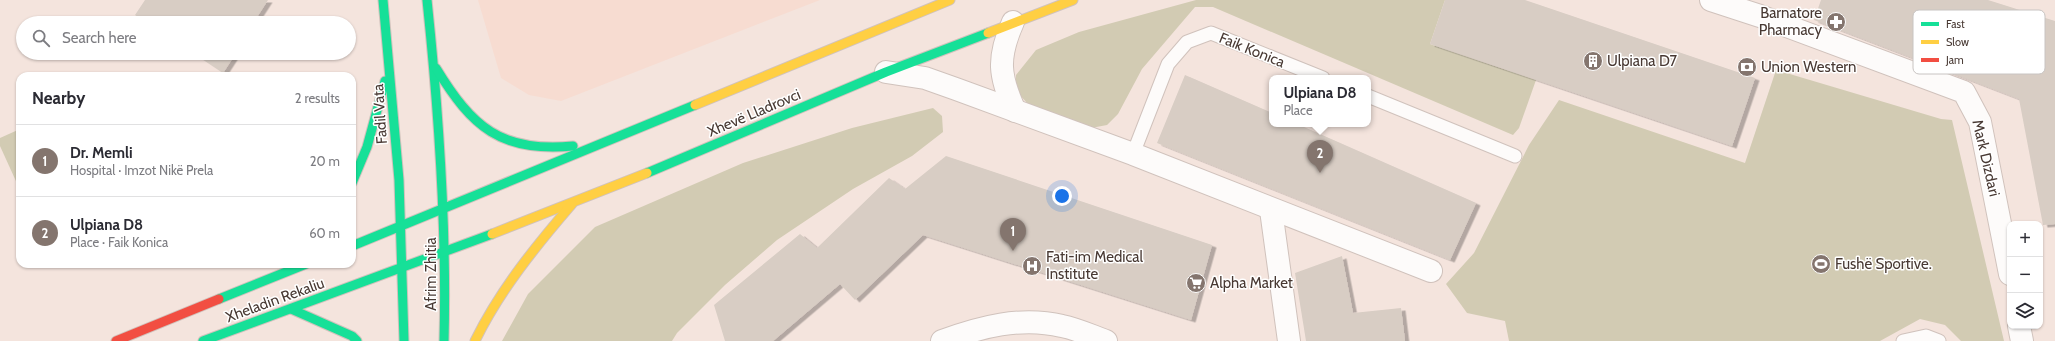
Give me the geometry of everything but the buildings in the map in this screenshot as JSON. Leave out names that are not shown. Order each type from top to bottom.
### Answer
[{"type":"main road","name":"Fadil Vata","points":[[383,0],[390,62],[401,226]]},
{"type":"main road","points":[[356,244],[444,207],[427,0]]},
{"type":"main road","name":"Xhevë Lladrovci","points":[[444,207],[950,0]]},
{"type":"main road","name":"Xhevë Lladrovci","points":[[445,251],[572,203],[713,146],[886,72],[1073,0]]},
{"type":"main road","points":[[356,173],[367,147],[390,62]]},
{"type":"main road","points":[[433,62],[449,90],[468,115],[490,132],[510,143],[528,148],[553,150],[606,140]]},
{"type":"main road","points":[[475,341],[498,297],[530,253],[572,203]]},
{"type":"main road","name":"Afrim Zhitia","points":[[444,207],[444,341]]},
{"type":"main road","name":"Afrim Zhitia","points":[[401,226],[404,341]]},
{"type":"main road","name":"Xheladin Rekaliu","points":[[204,341],[445,251]]},
{"type":"main road","points":[[276,276],[288,268]]},
{"type":"main road","name":"Xheladin Rekaliu","points":[[116,341],[296,268]]},
{"type":"main road","points":[[291,309],[352,336],[357,341]]},
{"type":"street","name":"Mark Dizdari","points":[[1711,0],[1762,8],[1913,71]]},
{"type":"street","points":[[1013,22],[1005,41],[1001,56],[1001,72],[1005,89],[1015,111]]},
{"type":"street","points":[[886,72],[925,78],[1133,154],[1271,210],[1431,271]]},
{"type":"street","name":"Mark Dizdari","points":[[1921,74],[1964,92],[1980,122],[2007,259]]},
{"type":"street","points":[[1271,210],[1289,341]]},
{"type":"street","points":[[942,341],[974,329],[1020,322],[1062,326],[1106,341]]},
{"type":"street","points":[[2020,329],[2022,341]]},
{"type":"lane","name":"Faik Konica","points":[[1133,154],[1168,64],[1187,42],[1211,33],[1316,75]]},
{"type":"lane","points":[[1371,97],[1515,156]]},
{"type":"lane","points":[[1903,341],[1926,336],[1939,341]]},
{"type":"shaded area","points":[[478,0],[820,0],[561,101],[529,95],[501,78]]},
{"type":"shaded area","points":[[1196,0],[1445,0],[1430,44],[1536,80],[1519,128],[1513,135],[1213,7],[1195,7],[1142,69],[1118,114],[1107,125],[1091,128],[1029,105],[1016,91],[1016,75],[1036,50],[1079,32]]},
{"type":"shaded area","points":[[1776,70],[1941,119],[1952,120],[2004,341],[1961,341],[1945,325],[1920,319],[1880,341],[1509,341],[1505,321],[1467,313],[1446,284],[1474,253],[1529,145],[1559,100],[1745,163]]},
{"type":"shaded area","points":[[933,108],[942,116],[943,132],[912,156],[853,189],[777,240],[725,285],[677,333],[672,341],[502,341],[528,294],[595,227],[743,163],[852,128]]},
{"type":"shaded area","points":[[16,131],[16,181],[0,146],[0,138]]},
{"type":"traffic: fast","points":[[383,0],[399,180],[404,341]]},
{"type":"traffic: fast","points":[[427,0],[441,170],[445,298],[444,341]]},
{"type":"traffic: fast","points":[[647,173],[886,72],[988,33]]},
{"type":"traffic: fast","points":[[436,68],[462,106],[491,132],[508,140],[526,145],[548,147],[573,146]]},
{"type":"traffic: fast","points":[[356,173],[367,147],[385,81]]},
{"type":"traffic: fast","points":[[356,244],[695,105]]},
{"type":"traffic: fast","points":[[203,341],[492,234]]},
{"type":"traffic: fast","points":[[219,299],[296,268]]},
{"type":"traffic: fast","points":[[291,309],[352,336],[357,341]]},
{"type":"traffic: slow","points":[[695,105],[950,0]]},
{"type":"traffic: slow","points":[[988,33],[1073,0]]},
{"type":"traffic: slow","points":[[492,234],[647,173]]},
{"type":"traffic: slow","points":[[475,341],[496,304],[519,270],[572,204]]},
{"type":"traffic: jam","points":[[116,341],[219,299]]},
{"type":"place","name":"Barnatore Pharmacy","points":[[1836,22]]},
{"type":"place","name":"Ulpiana D7","points":[[1593,61]]},
{"type":"place","name":"Union Western","points":[[1747,67]]},
{"type":"place","name":"Ulpiana D8","points":[[1320,173]]},
{"type":"place","name":"Dr. Memli","points":[[1013,251]]},
{"type":"place","name":"Fushë Sportive.","points":[[1821,264]]},
{"type":"place","name":"Fati-im Medical Institute","points":[[1032,266]]},
{"type":"place","name":"Alpha Market","points":[[1196,283]]}]
